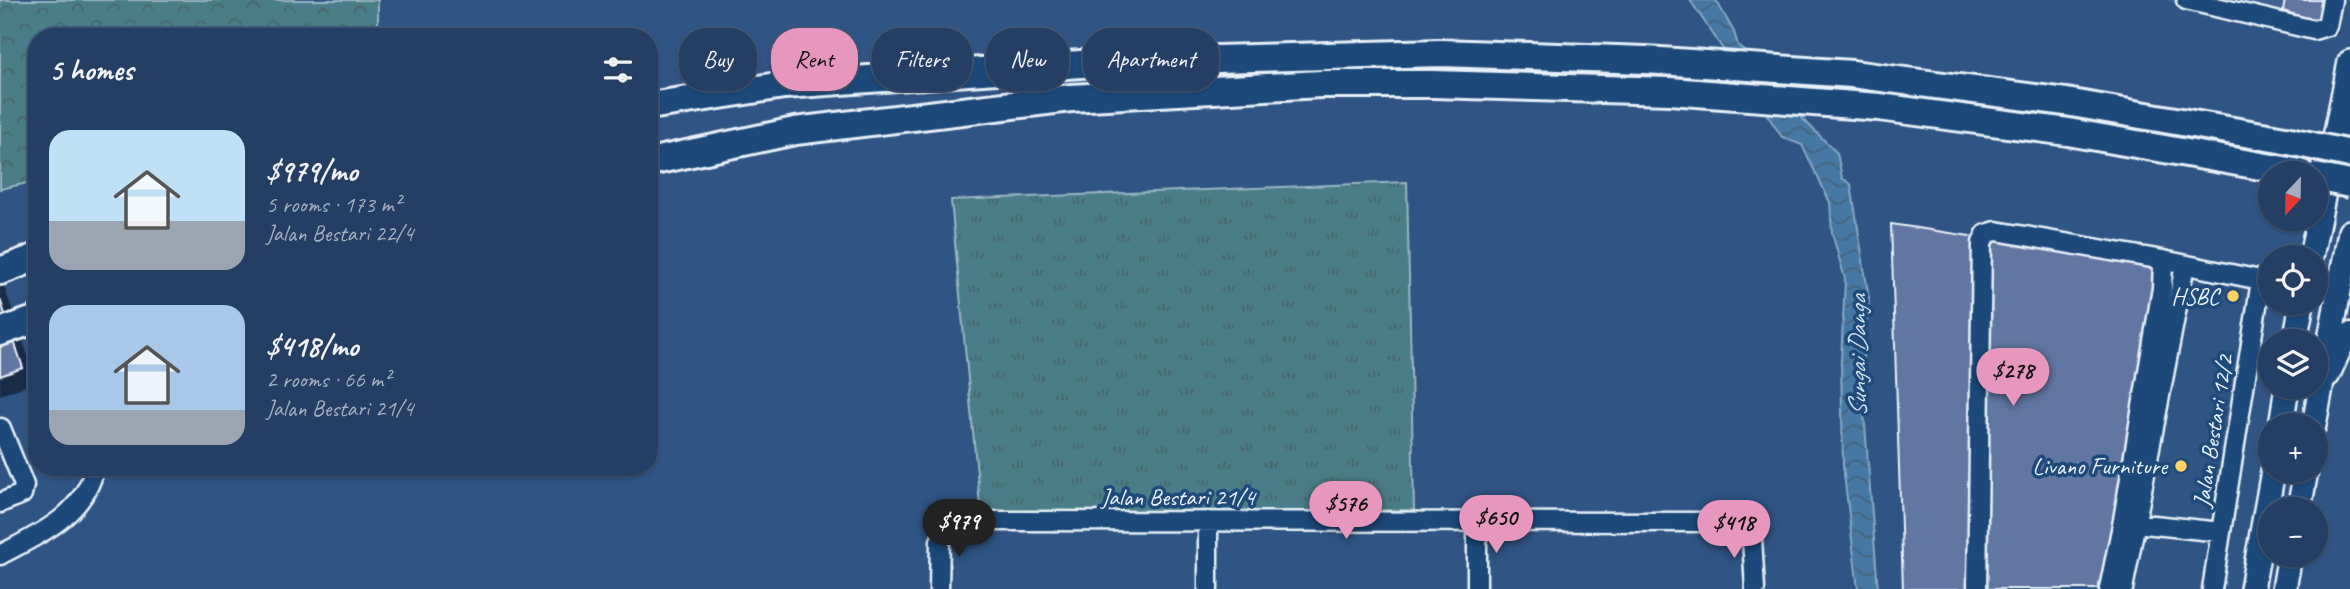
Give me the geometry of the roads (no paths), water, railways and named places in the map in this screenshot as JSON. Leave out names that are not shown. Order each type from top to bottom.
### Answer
[{"type":"highway","points":[[658,105],[784,85],[1109,62],[1441,53],[1646,60],[1852,74],[2066,102],[2285,139],[2350,154]]},
{"type":"highway","points":[[658,160],[795,131],[1071,98],[1321,84],[1495,85],[1670,91],[1879,107],[2068,132],[2258,165]]},
{"type":"highway","points":[[2328,180],[2350,184]]},
{"type":"highway","points":[[0,271],[28,260]]},
{"type":"highway","points":[[0,332],[28,322]]},
{"type":"main road","points":[[2313,245],[2350,62]]},
{"type":"main road","points":[[2316,413],[2350,232]]},
{"type":"main road","points":[[2252,589],[2271,483]]},
{"type":"main road","points":[[2284,589],[2288,567]]},
{"type":"street","points":[[2186,0],[2314,30],[2327,26],[2332,0]]},
{"type":"street","points":[[1977,589],[1983,238],[1996,231],[2258,279]]},
{"type":"street","points":[[2123,589],[2174,262]]},
{"type":"street","points":[[2109,589],[2162,288],[2174,262]]},
{"type":"street","name":"Jalan Bestari 12/2","points":[[2211,589],[2260,315]]},
{"type":"street","points":[[2319,400],[2350,332]]},
{"type":"street","points":[[0,503],[22,494],[24,485],[1,429]]},
{"type":"street","points":[[0,555],[58,523],[76,504],[93,476]]},
{"type":"street","name":"Jalan Bestari 21/4","points":[[939,589],[940,541],[953,521],[1740,522],[1752,538],[1755,589]]},
{"type":"street","points":[[1208,521],[1208,589]]},
{"type":"street","points":[[1476,589],[1477,522]]},
{"type":"street","points":[[2135,523],[2221,532]]},
{"type":"water","name":"Sungai Danga","points":[[1690,0],[1716,0],[1734,32],[1738,45],[1837,153],[1842,178],[1851,184],[1869,299],[1861,375],[1878,589],[1858,589],[1843,466],[1841,361],[1845,279],[1832,233],[1830,202],[1802,145],[1782,137]]},
{"type":"place","name":"HSBC","points":[[2233,296]]},
{"type":"place","name":"Livano Furniture","points":[[2181,466]]}]
